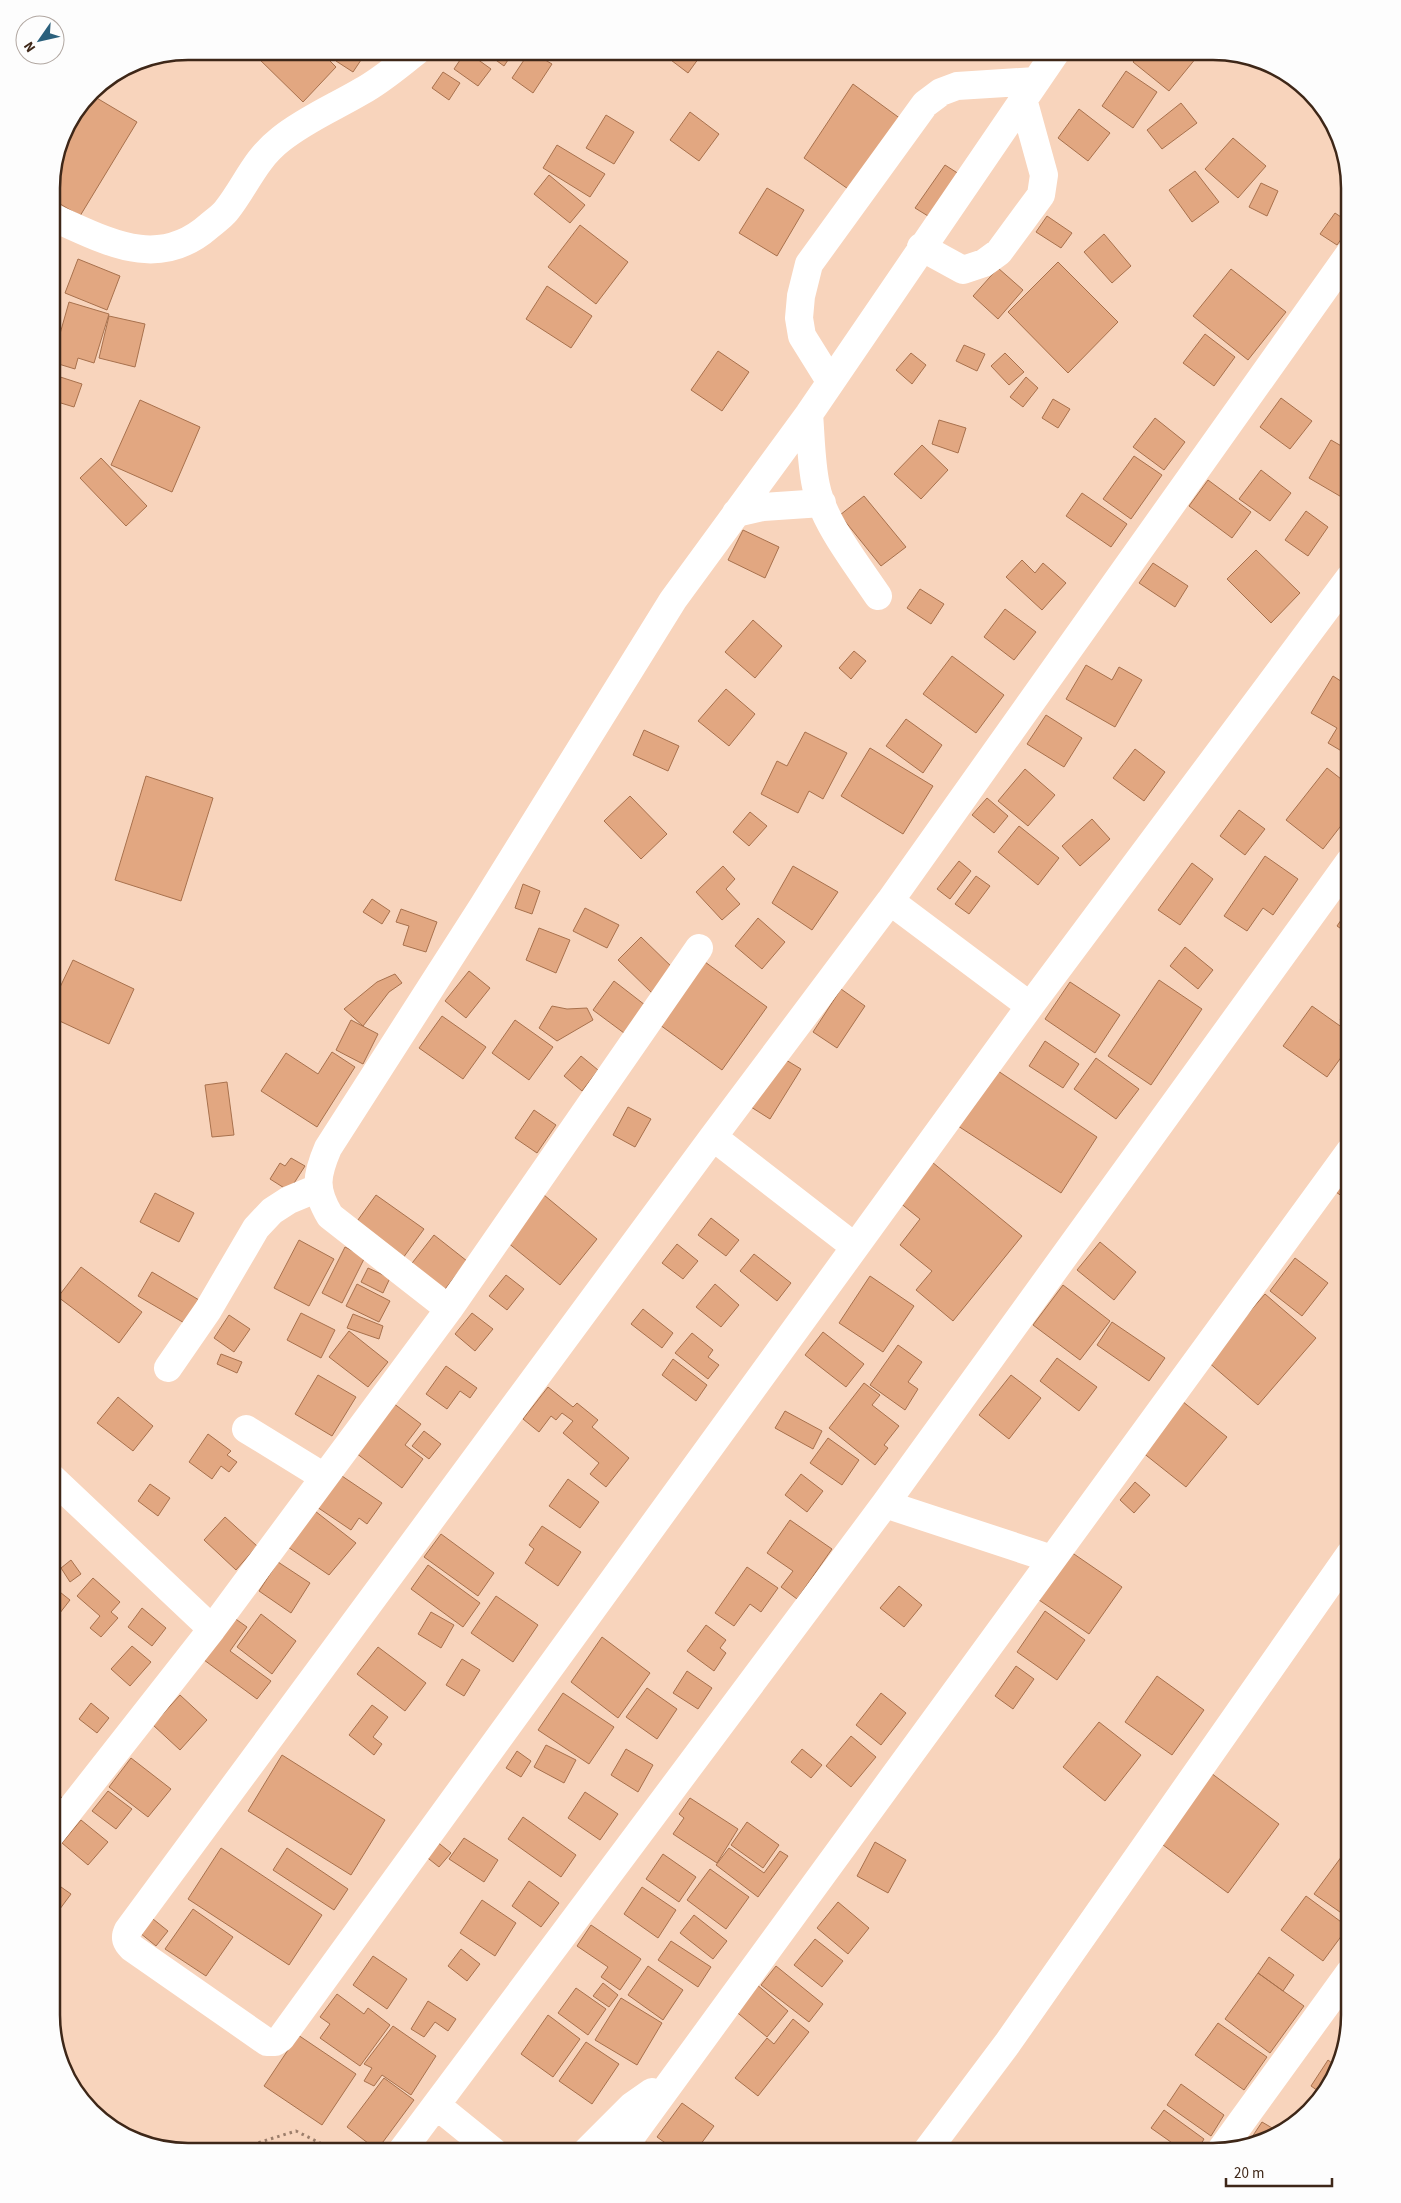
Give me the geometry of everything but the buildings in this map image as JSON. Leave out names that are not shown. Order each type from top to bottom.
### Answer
[{"type":"street","points":[[60,228],[133,248],[159,250],[179,246],[202,232],[226,211],[263,156],[279,140],[314,116],[363,91],[405,60]]},
{"type":"street","points":[[449,1309],[330,1216],[320,1200],[317,1180],[328,1148],[483,906],[673,600],[809,414],[921,247],[1051,60]]},
{"type":"street","points":[[830,381],[802,336],[799,318],[801,296],[809,264],[925,104],[941,92],[957,86],[1030,90]]},
{"type":"street","points":[[921,247],[963,270],[984,263],[999,252],[1041,195],[1044,175],[1030,90]]},
{"type":"street","points":[[1341,266],[890,901],[713,1137],[128,1930],[125,1935],[126,1942],[132,1948],[267,2042],[275,2042],[282,2038],[1030,1006],[1341,589]]},
{"type":"street","points":[[809,414],[816,487],[822,503],[848,551],[878,596]]},
{"type":"street","points":[[736,514],[763,507],[822,503]]},
{"type":"street","points":[[408,2143],[885,1504],[1341,873]]},
{"type":"street","points":[[890,901],[1030,1006]]},
{"type":"street","points":[[60,1823],[212,1629],[449,1309],[699,948]]},
{"type":"street","points":[[713,1137],[855,1248]]},
{"type":"street","points":[[627,2143],[1341,1163]]},
{"type":"street","points":[[168,1368],[208,1310],[256,1228],[272,1211],[289,1200],[318,1188]]},
{"type":"street","points":[[246,1429],[324,1477]]},
{"type":"street","points":[[60,1485],[212,1629]]},
{"type":"street","points":[[885,1504],[1052,1559]]},
{"type":"street","points":[[933,2143],[1007,2044],[1341,1567]]},
{"type":"street","points":[[1228,2142],[1341,1985]]},
{"type":"street","points":[[595,2143],[632,2106],[676,2075]]},
{"type":"street","points":[[436,2105],[483,2143]]},
{"type":"path","points":[[257,2143],[296,2131],[320,2143]]}]
